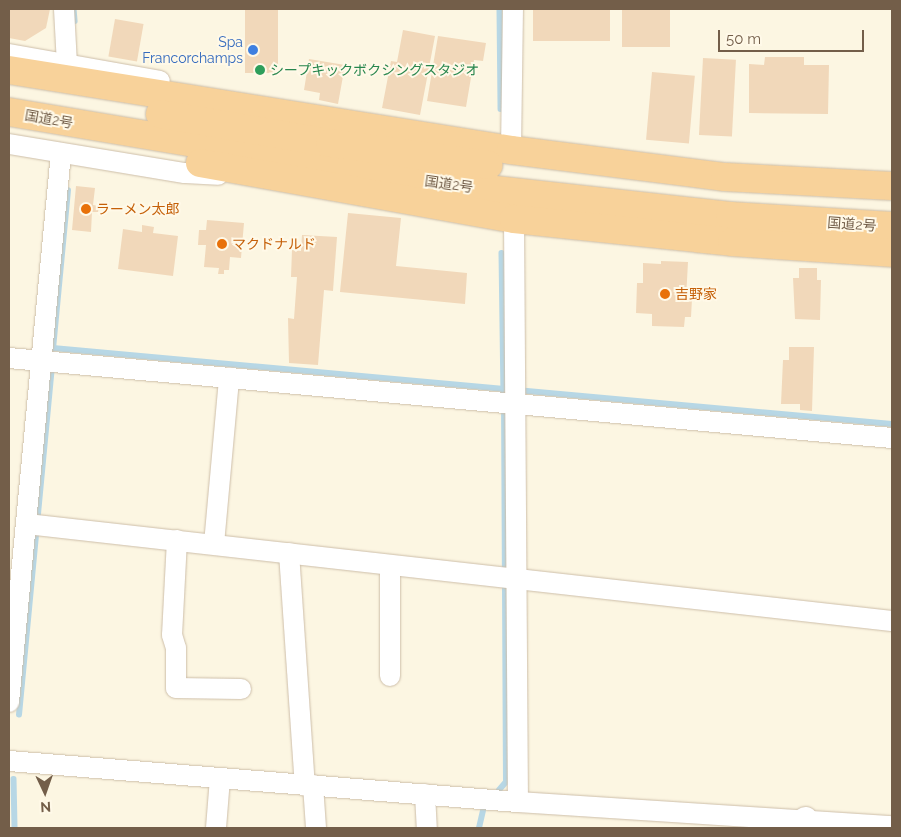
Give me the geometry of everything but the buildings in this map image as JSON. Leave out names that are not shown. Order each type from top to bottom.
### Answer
[{"type":"highway","points":[[9,70],[511,150],[726,177],[892,186]]},
{"type":"highway","name":"国道2号","points":[[9,88],[330,143],[556,186],[730,216],[892,226]]},
{"type":"highway","name":"国道2号","points":[[9,112],[441,184],[732,192],[892,201]]},
{"type":"highway","points":[[135,134],[189,160],[284,180],[514,219],[732,242],[892,253]]},
{"type":"street","points":[[64,9],[67,64]]},
{"type":"street","points":[[511,150],[513,9]]},
{"type":"street","points":[[9,54],[185,85],[257,110]]},
{"type":"street","points":[[9,144],[185,173],[284,180]]},
{"type":"street","points":[[9,702],[34,525],[49,361],[62,154]]},
{"type":"street","points":[[514,219],[509,398],[508,580],[518,802]]},
{"type":"street","points":[[9,358],[229,378],[509,398],[892,438]]},
{"type":"street","points":[[214,544],[229,378]]},
{"type":"street","points":[[34,525],[214,544],[508,580],[892,621]]},
{"type":"street","points":[[177,540],[172,635],[176,648],[176,688],[241,689]]},
{"type":"street","points":[[289,553],[309,785],[316,828]]},
{"type":"street","points":[[390,566],[390,676]]},
{"type":"street","points":[[9,761],[804,824],[892,826]]},
{"type":"street","points":[[216,828],[220,778]]},
{"type":"street","points":[[425,794],[427,828]]},
{"type":"waterway","points":[[74,9],[75,21]]},
{"type":"waterway","points":[[500,9],[501,109]]},
{"type":"waterway","points":[[53,349],[68,191]]},
{"type":"waterway","points":[[502,253],[504,391]]},
{"type":"waterway","points":[[53,348],[892,424]]},
{"type":"waterway","points":[[19,715],[52,366]]},
{"type":"waterway","points":[[499,790],[506,782],[504,405]]},
{"type":"waterway","points":[[14,779],[15,828]]},
{"type":"waterway","points":[[479,828],[484,806]]},
{"type":"place","name":"Spa Francorchamps","points":[[253,50]]},
{"type":"place","name":"シープキックボクシングスタジオ","points":[[260,70]]},
{"type":"place","name":"ラーメン太郎","points":[[86,209]]},
{"type":"place","name":"マクドナルド","points":[[222,244]]},
{"type":"place","name":"吉野家","points":[[665,294]]}]
